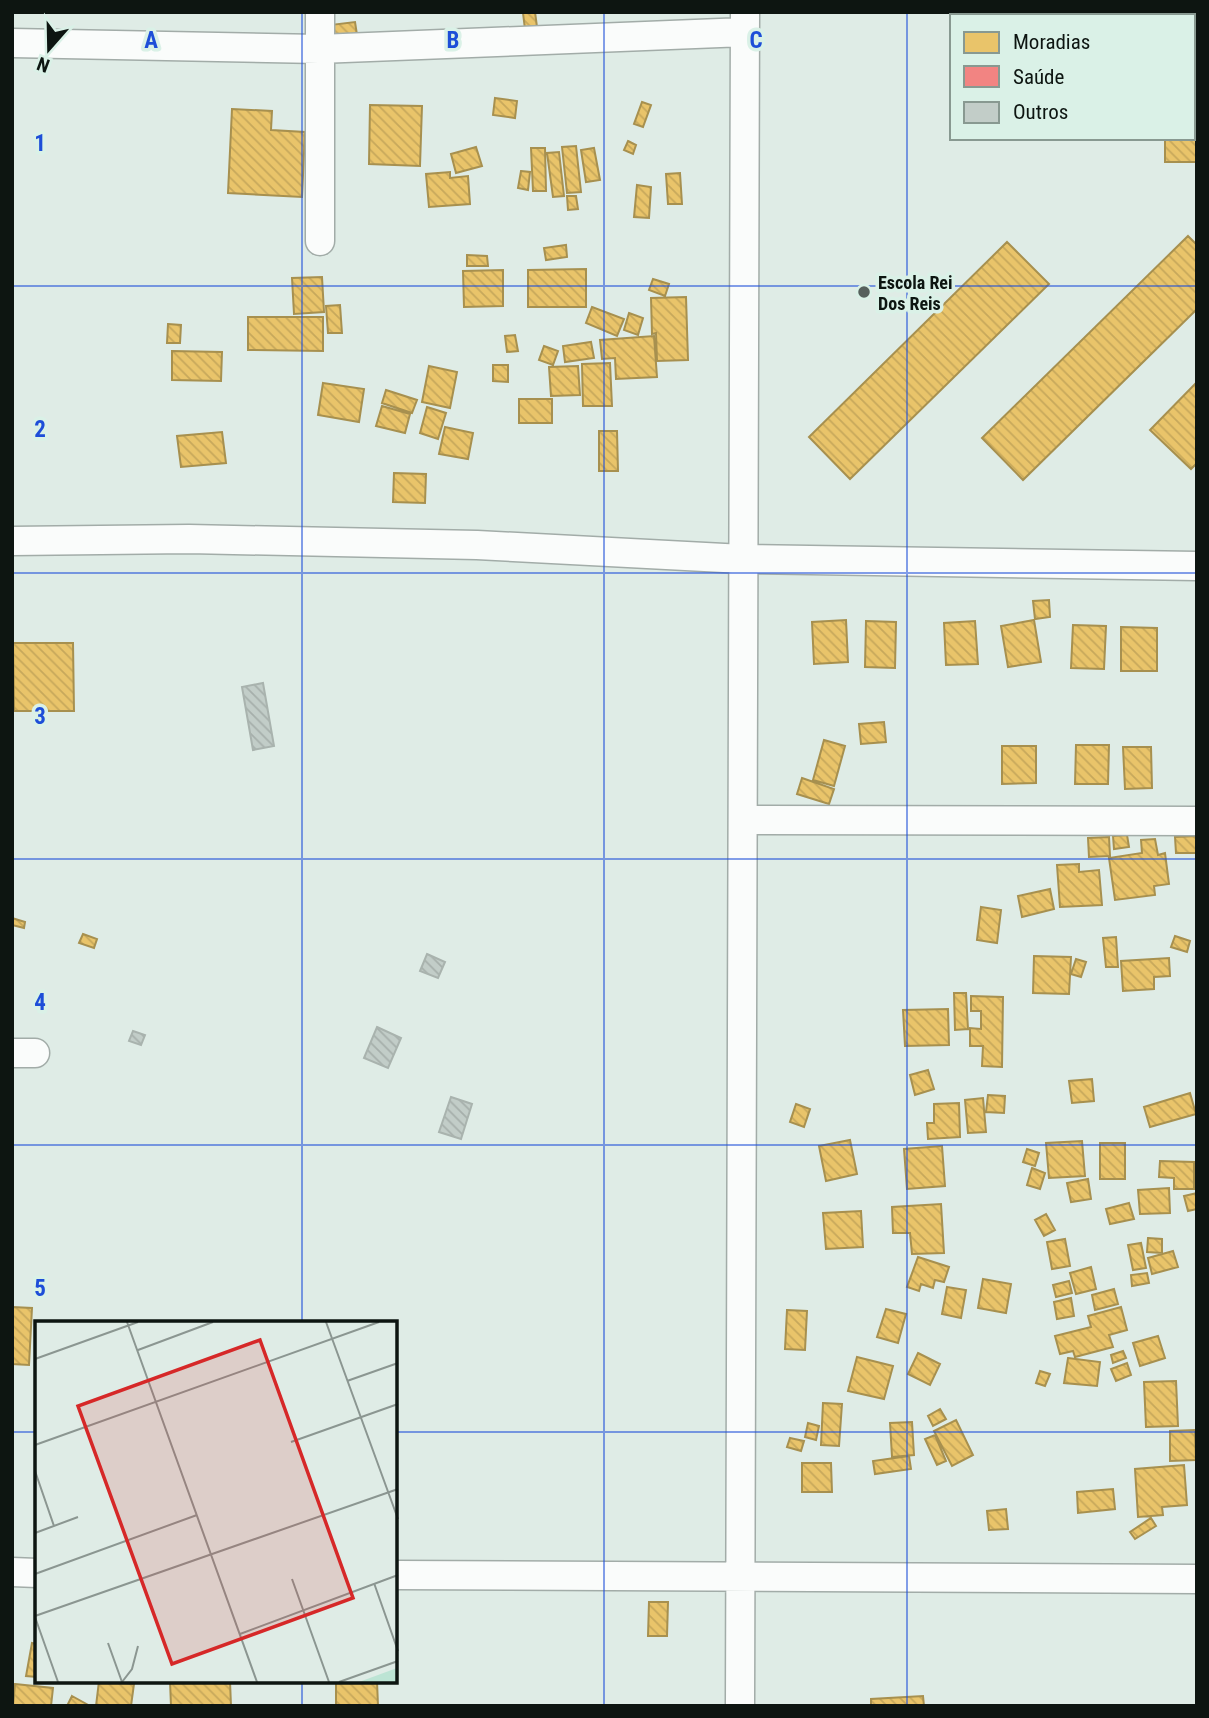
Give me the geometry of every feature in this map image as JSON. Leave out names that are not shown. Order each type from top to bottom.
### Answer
[{"type":"street","points":[[320,12],[320,241]]},
{"type":"street","points":[[12,43],[319,50],[745,22],[740,1706]]},
{"type":"street","points":[[12,541],[189,539],[436,544],[743,559],[1197,566]]},
{"type":"street","points":[[743,820],[1197,821]]},
{"type":"street","points":[[12,1572],[35,1573]]},
{"type":"street","points":[[397,1574],[1197,1579]]},
{"type":"building: Moradias","points":[[535,12],[537,27],[525,29],[523,13]]},
{"type":"building: Moradias","points":[[355,22],[357,35],[332,38],[330,25]]},
{"type":"building: Moradias","points":[[1195,62],[1197,62],[1195,90]]},
{"type":"building: Moradias","points":[[495,98],[517,101],[515,118],[493,115]]},
{"type":"building: Moradias","points":[[642,102],[651,105],[643,127],[634,124]]},
{"type":"building: Moradias","points":[[370,105],[422,106],[420,166],[369,164]]},
{"type":"building: Moradias","points":[[232,109],[272,111],[271,130],[305,132],[302,197],[228,193]]},
{"type":"building: Moradias","points":[[1197,119],[1197,162],[1165,162],[1165,140],[1195,140]]},
{"type":"building: Moradias","points":[[628,141],[636,145],[633,154],[624,150]]},
{"type":"building: Moradias","points":[[576,146],[581,192],[567,193],[562,147]]},
{"type":"building: Moradias","points":[[476,147],[482,166],[456,173],[451,154]]},
{"type":"building: Moradias","points":[[531,148],[545,148],[546,191],[533,191]]},
{"type":"building: Moradias","points":[[594,148],[600,180],[586,182],[581,150]]},
{"type":"building: Moradias","points":[[559,152],[564,196],[553,197],[547,153]]},
{"type":"building: Moradias","points":[[521,171],[530,172],[528,190],[518,188]]},
{"type":"building: Moradias","points":[[450,172],[450,178],[468,176],[470,204],[429,207],[426,174]]},
{"type":"building: Moradias","points":[[680,173],[682,204],[668,204],[666,174]]},
{"type":"building: Moradias","points":[[637,185],[651,187],[649,218],[634,217]]},
{"type":"building: Moradias","points":[[567,196],[576,196],[578,209],[568,210]]},
{"type":"building: Moradias","points":[[1188,236],[1197,245],[1197,309],[1023,480],[982,438]]},
{"type":"building: Moradias","points":[[1007,242],[1049,284],[850,479],[809,437]]},
{"type":"building: Moradias","points":[[566,245],[567,257],[546,260],[544,248]]},
{"type":"building: Moradias","points":[[467,255],[487,256],[488,266],[467,266]]},
{"type":"building: Moradias","points":[[586,269],[586,307],[528,307],[528,270]]},
{"type":"building: Moradias","points":[[503,270],[503,306],[464,307],[463,271]]},
{"type":"building: Moradias","points":[[322,277],[324,312],[294,314],[292,278]]},
{"type":"building: Moradias","points":[[653,279],[669,284],[665,296],[649,290]]},
{"type":"building: Moradias","points":[[686,297],[688,360],[657,361],[656,333],[652,334],[651,298]]},
{"type":"building: Moradias","points":[[340,305],[342,333],[328,333],[326,306]]},
{"type":"building: Moradias","points":[[592,307],[624,319],[617,336],[586,323]]},
{"type":"building: Moradias","points":[[629,313],[643,318],[638,335],[624,330]]},
{"type":"building: Moradias","points":[[248,317],[323,317],[323,351],[248,350]]},
{"type":"building: Moradias","points":[[168,324],[181,325],[180,343],[167,343]]},
{"type":"building: Moradias","points":[[515,335],[518,351],[507,352],[505,336]]},
{"type":"building: Moradias","points":[[654,336],[657,377],[616,379],[615,358],[602,359],[600,340]]},
{"type":"building: Moradias","points":[[591,342],[594,358],[565,362],[563,346]]},
{"type":"building: Moradias","points":[[544,346],[558,351],[553,365],[539,360]]},
{"type":"building: Moradias","points":[[172,351],[222,352],[221,381],[172,380]]},
{"type":"building: Moradias","points":[[610,363],[612,406],[583,406],[582,364]]},
{"type":"building: Moradias","points":[[493,365],[508,365],[508,382],[493,381]]},
{"type":"building: Moradias","points":[[429,366],[457,372],[450,408],[422,402]]},
{"type":"building: Moradias","points":[[578,366],[580,395],[551,396],[549,367]]},
{"type":"building: Moradias","points":[[1197,382],[1197,463],[1191,469],[1150,430]]},
{"type":"building: Moradias","points":[[323,383],[364,389],[359,422],[318,415]]},
{"type":"building: Moradias","points":[[386,390],[417,400],[412,413],[382,403]]},
{"type":"building: Moradias","points":[[519,399],[552,399],[552,423],[519,423]]},
{"type":"building: Moradias","points":[[382,406],[410,414],[405,433],[376,426]]},
{"type":"building: Moradias","points":[[427,407],[446,413],[438,439],[420,433]]},
{"type":"building: Moradias","points":[[445,427],[473,433],[468,459],[439,454]]},
{"type":"building: Moradias","points":[[599,431],[617,431],[618,471],[599,471]]},
{"type":"building: Moradias","points":[[222,432],[226,463],[181,467],[177,436]]},
{"type":"building: Moradias","points":[[394,473],[426,474],[425,503],[393,502]]},
{"type":"building: Moradias","points":[[1049,600],[1050,617],[1035,619],[1033,601]]},
{"type":"building: Moradias","points":[[846,620],[848,662],[814,664],[812,622]]},
{"type":"building: Moradias","points":[[1034,620],[1041,662],[1008,667],[1001,626]]},
{"type":"building: Moradias","points":[[866,621],[896,622],[895,668],[865,667]]},
{"type":"building: Moradias","points":[[975,621],[978,664],[946,665],[944,623]]},
{"type":"building: Moradias","points":[[1073,625],[1106,626],[1104,669],[1071,668]]},
{"type":"building: Moradias","points":[[1121,627],[1157,628],[1157,671],[1121,671]]},
{"type":"building: Moradias","points":[[13,643],[73,643],[74,711],[14,711]]},
{"type":"building: Moradias","points":[[884,722],[886,742],[861,744],[859,724]]},
{"type":"building: Moradias","points":[[824,740],[845,746],[834,786],[813,780]]},
{"type":"building: Moradias","points":[[1076,745],[1109,745],[1108,784],[1075,784]]},
{"type":"building: Moradias","points":[[1002,746],[1036,746],[1036,783],[1002,784]]},
{"type":"building: Moradias","points":[[1123,747],[1151,747],[1152,788],[1125,789]]},
{"type":"building: Moradias","points":[[802,778],[834,789],[829,804],[797,794]]},
{"type":"building: Moradias","points":[[1127,835],[1129,847],[1114,849],[1113,836]]},
{"type":"building: Moradias","points":[[1196,836],[1196,853],[1176,853],[1175,837]]},
{"type":"building: Moradias","points":[[1109,837],[1110,856],[1089,857],[1088,838]]},
{"type":"building: Moradias","points":[[1155,839],[1158,855],[1165,853],[1169,884],[1154,886],[1155,895],[1115,900],[1109,858],[1142,853],[1141,840]]},
{"type":"building: Moradias","points":[[1079,864],[1079,872],[1099,870],[1102,905],[1060,907],[1057,865]]},
{"type":"building: Moradias","points":[[1050,889],[1054,909],[1022,917],[1018,896]]},
{"type":"building: Moradias","points":[[981,907],[1001,910],[997,943],[977,940]]},
{"type":"building: Moradias","points":[[12,918],[25,922],[24,928],[12,925]]},
{"type":"building: Moradias","points":[[83,934],[97,939],[94,948],[79,943]]},
{"type":"building: Moradias","points":[[1175,936],[1190,941],[1187,952],[1171,947]]},
{"type":"building: Moradias","points":[[1116,937],[1118,967],[1106,967],[1103,938]]},
{"type":"building: Moradias","points":[[1034,956],[1071,957],[1069,994],[1033,993]]},
{"type":"building: Moradias","points":[[1169,958],[1170,976],[1154,977],[1154,989],[1123,991],[1121,961]]},
{"type":"building: Moradias","points":[[1076,959],[1086,962],[1081,977],[1071,974]]},
{"type":"building: Moradias","points":[[954,993],[966,993],[968,1029],[955,1030]]},
{"type":"building: Moradias","points":[[971,996],[1003,997],[1002,1067],[982,1066],[983,1046],[970,1046],[970,1028],[981,1029],[981,1011],[971,1011]]},
{"type":"building: Moradias","points":[[948,1009],[949,1045],[905,1046],[903,1010]]},
{"type":"building: Moradias","points":[[928,1070],[934,1089],[915,1095],[910,1075]]},
{"type":"building: Moradias","points":[[1092,1079],[1094,1101],[1072,1103],[1069,1081]]},
{"type":"building: Moradias","points":[[1190,1093],[1196,1114],[1150,1127],[1144,1107]]},
{"type":"building: Moradias","points":[[988,1095],[1005,1096],[1004,1113],[986,1112]]},
{"type":"building: Moradias","points":[[983,1098],[986,1132],[968,1133],[965,1100]]},
{"type":"building: Moradias","points":[[959,1103],[960,1137],[928,1139],[927,1123],[934,1123],[934,1104]]},
{"type":"building: Moradias","points":[[796,1104],[810,1109],[804,1127],[790,1122]]},
{"type":"building: Moradias","points":[[850,1140],[857,1174],[826,1181],[819,1146]]},
{"type":"building: Moradias","points":[[1082,1141],[1085,1176],[1049,1178],[1046,1143]]},
{"type":"building: Moradias","points":[[1100,1143],[1125,1143],[1125,1179],[1100,1179]]},
{"type":"building: Moradias","points":[[942,1146],[945,1186],[907,1189],[904,1149]]},
{"type":"building: Moradias","points":[[1027,1149],[1039,1153],[1035,1166],[1023,1162]]},
{"type":"building: Moradias","points":[[1160,1161],[1194,1162],[1194,1189],[1174,1189],[1174,1178],[1159,1177]]},
{"type":"building: Moradias","points":[[1032,1168],[1045,1173],[1040,1189],[1027,1185]]},
{"type":"building: Moradias","points":[[1088,1179],[1091,1199],[1071,1202],[1067,1183]]},
{"type":"building: Moradias","points":[[1169,1188],[1170,1213],[1140,1214],[1138,1190]]},
{"type":"building: Moradias","points":[[1197,1193],[1197,1209],[1188,1211],[1184,1196]]},
{"type":"building: Moradias","points":[[1129,1203],[1134,1219],[1110,1224],[1106,1209]]},
{"type":"building: Moradias","points":[[941,1204],[944,1253],[912,1254],[910,1233],[893,1233],[892,1207]]},
{"type":"building: Moradias","points":[[861,1211],[863,1247],[826,1249],[823,1213]]},
{"type":"building: Moradias","points":[[1046,1214],[1055,1230],[1044,1236],[1035,1220]]},
{"type":"building: Moradias","points":[[1148,1238],[1162,1239],[1162,1253],[1147,1252]]},
{"type":"building: Moradias","points":[[1065,1239],[1070,1266],[1052,1269],[1047,1242]]},
{"type":"building: Moradias","points":[[1141,1243],[1146,1268],[1133,1270],[1128,1245]]},
{"type":"building: Moradias","points":[[1173,1251],[1178,1267],[1152,1274],[1148,1258]]},
{"type":"building: Moradias","points":[[918,1257],[949,1267],[944,1282],[935,1280],[933,1288],[921,1284],[919,1291],[907,1287]]},
{"type":"building: Moradias","points":[[1091,1267],[1096,1289],[1076,1294],[1070,1273]]},
{"type":"building: Moradias","points":[[1147,1273],[1149,1283],[1132,1286],[1131,1275]]},
{"type":"building: Moradias","points":[[983,1279],[1011,1284],[1006,1313],[978,1308]]},
{"type":"building: Moradias","points":[[1069,1281],[1072,1293],[1056,1297],[1053,1285]]},
{"type":"building: Moradias","points":[[947,1287],[966,1290],[961,1318],[942,1314]]},
{"type":"building: Moradias","points":[[1114,1289],[1118,1304],[1095,1310],[1092,1295]]},
{"type":"building: Moradias","points":[[1071,1298],[1074,1316],[1057,1319],[1054,1302]]},
{"type":"building: Moradias","points":[[12,1307],[32,1308],[29,1365],[12,1364]]},
{"type":"building: Moradias","points":[[1121,1307],[1127,1330],[1109,1335],[1113,1347],[1075,1357],[1073,1351],[1060,1354],[1055,1336],[1091,1327],[1088,1316]]},
{"type":"building: Moradias","points":[[886,1309],[906,1314],[898,1343],[877,1337]]},
{"type":"building: Moradias","points":[[787,1310],[807,1311],[805,1350],[785,1349]]},
{"type":"building: Moradias","points":[[1158,1336],[1165,1358],[1140,1366],[1133,1343]]},
{"type":"building: Moradias","points":[[1123,1351],[1126,1358],[1113,1363],[1111,1355]]},
{"type":"building: Moradias","points":[[918,1353],[940,1364],[930,1385],[908,1374]]},
{"type":"building: Moradias","points":[[857,1357],[893,1366],[884,1399],[848,1391]]},
{"type":"building: Moradias","points":[[1068,1358],[1100,1362],[1097,1386],[1064,1383]]},
{"type":"building: Moradias","points":[[1127,1363],[1131,1375],[1116,1381],[1111,1369]]},
{"type":"building: Moradias","points":[[1040,1371],[1050,1374],[1045,1386],[1036,1383]]},
{"type":"building: Moradias","points":[[1176,1381],[1178,1426],[1146,1427],[1144,1382]]},
{"type":"building: Moradias","points":[[823,1403],[842,1404],[839,1446],[821,1445]]},
{"type":"building: Moradias","points":[[940,1409],[946,1419],[933,1426],[928,1416]]},
{"type":"building: Moradias","points":[[956,1420],[973,1455],[952,1466],[934,1431]]},
{"type":"building: Moradias","points":[[912,1422],[914,1455],[892,1457],[890,1423]]},
{"type":"building: Moradias","points":[[808,1423],[819,1426],[816,1440],[805,1437]]},
{"type":"building: Moradias","points":[[1195,1430],[1196,1460],[1170,1461],[1170,1431]]},
{"type":"building: Moradias","points":[[935,1435],[946,1461],[937,1465],[925,1439]]},
{"type":"building: Moradias","points":[[790,1438],[804,1441],[801,1451],[787,1447]]},
{"type":"building: Moradias","points":[[909,1456],[911,1469],[875,1474],[873,1461]]},
{"type":"building: Moradias","points":[[802,1463],[831,1463],[832,1492],[802,1492]]},
{"type":"building: Moradias","points":[[1184,1465],[1187,1505],[1162,1507],[1163,1515],[1138,1517],[1135,1469]]},
{"type":"building: Moradias","points":[[1113,1489],[1115,1509],[1078,1513],[1077,1492]]},
{"type":"building: Moradias","points":[[1006,1509],[1008,1529],[989,1530],[987,1511]]},
{"type":"building: Moradias","points":[[1151,1518],[1156,1526],[1135,1539],[1130,1532]]},
{"type":"building: Moradias","points":[[649,1602],[668,1602],[667,1636],[648,1636]]},
{"type":"building: Moradias","points":[[32,1643],[35,1644],[35,1677],[26,1676]]},
{"type":"building: Moradias","points":[[99,1683],[134,1684],[131,1706],[96,1706]]},
{"type":"building: Moradias","points":[[170,1683],[230,1683],[231,1706],[171,1706]]},
{"type":"building: Moradias","points":[[336,1683],[377,1683],[378,1706],[336,1706]]},
{"type":"building: Moradias","points":[[15,1684],[53,1688],[51,1706],[13,1706]]},
{"type":"building: Moradias","points":[[72,1696],[90,1706],[67,1706]]},
{"type":"building: Moradias","points":[[923,1696],[924,1706],[871,1706],[871,1699]]},
{"type":"building: Saúde","points":[[1150,12],[1178,13],[1178,14]]},
{"type":"building: Saúde","points":[[1197,23],[1197,49],[1195,49]]},
{"type":"building: Outros","points":[[263,683],[274,746],[253,750],[242,687]]},
{"type":"building: Outros","points":[[427,954],[445,962],[438,978],[420,971]]},
{"type":"building: Outros","points":[[377,1027],[401,1038],[388,1068],[364,1058]]},
{"type":"building: Outros","points":[[133,1031],[145,1035],[141,1045],[129,1041]]},
{"type":"building: Outros","points":[[451,1097],[472,1104],[461,1139],[439,1132]]},
{"type":"place","name":"Escola Rei Dos Reis","points":[[864,292]]}]
